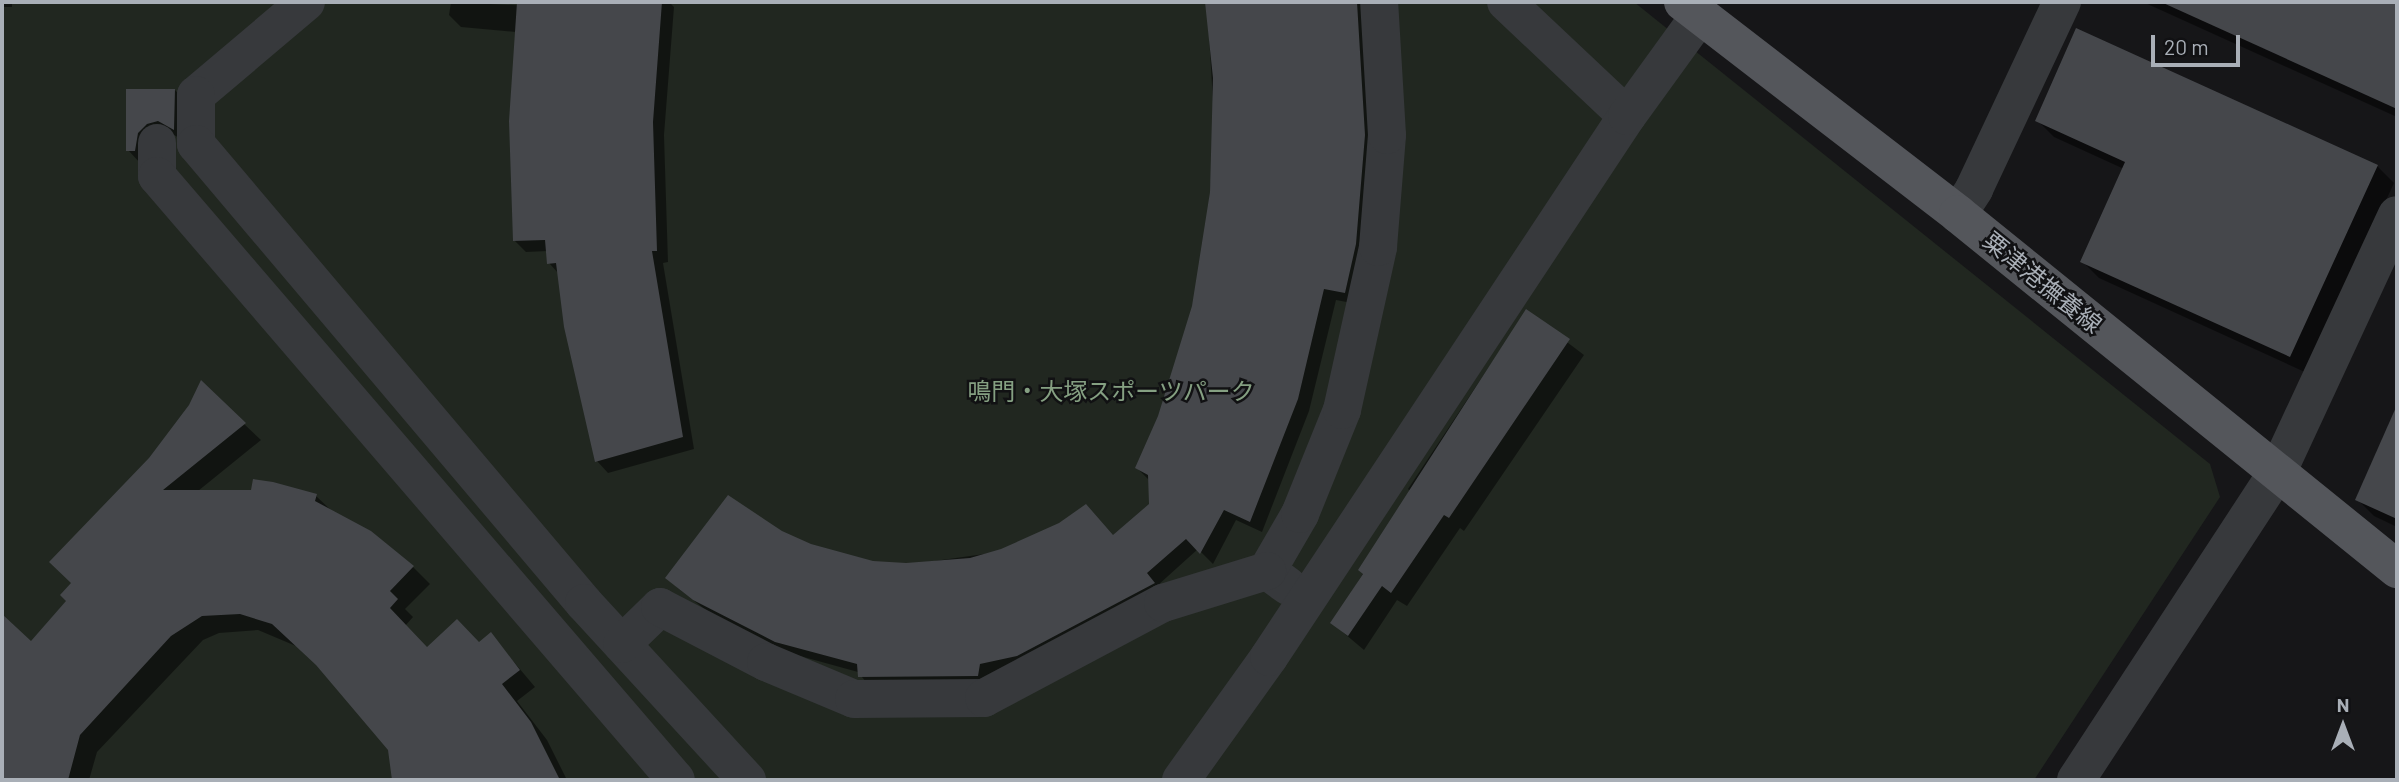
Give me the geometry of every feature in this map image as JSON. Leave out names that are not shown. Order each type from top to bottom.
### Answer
[{"type":"main road","name":"粟津港撫養線","points":[[1691,9],[1958,214],[2397,569]]},
{"type":"street","points":[[306,2],[196,95],[195,144],[622,644],[747,780]]},
{"type":"street","points":[[622,644],[660,607],[766,662],[854,699],[984,698],[1164,603],[1267,571],[1300,514],[1323,463],[1369,302],[1387,135],[1379,2]]},
{"type":"street","points":[[1506,2],[1627,116]]},
{"type":"street","points":[[1958,214],[1974,189],[2062,2]]},
{"type":"street","points":[[1181,780],[1306,600],[1627,116],[1691,9]]},
{"type":"street","points":[[157,143],[157,176],[676,780]]},
{"type":"street","points":[[2076,780],[2278,471],[2397,215]]},
{"type":"street","points":[[1267,571],[1306,600]]},
{"type":"green space","name":"鳴門・大塚スポーツパーク","points":[[2,2],[1634,2],[2210,464],[2220,497],[2034,780],[2,780]]},
{"type":"building","points":[[517,2],[662,2],[653,122],[657,251],[652,251],[683,437],[595,462],[564,327],[556,263],[547,264],[545,240],[513,241],[509,121]]},
{"type":"building","points":[[1205,2],[1357,2],[1365,135],[1356,244],[1345,293],[1324,289],[1298,399],[1250,522],[1224,510],[1200,554],[1186,539],[1147,573],[1155,583],[1017,656],[980,664],[978,676],[858,677],[857,664],[775,642],[693,600],[665,578],[728,495],[782,531],[811,544],[873,561],[906,563],[970,558],[1001,549],[1059,523],[1086,504],[1113,535],[1149,504],[1148,475],[1135,468],[1158,416],[1192,306],[1210,192],[1213,78]]},
{"type":"building","points":[[2161,2],[2397,2],[2397,109]]},
{"type":"building","points":[[2076,28],[2378,165],[2290,357],[2080,262],[2125,162],[2035,121]]},
{"type":"building","points":[[126,89],[175,89],[174,130],[158,121],[147,124],[138,133],[135,151],[126,151]]},
{"type":"building","points":[[1526,309],[1570,339],[1449,518],[1444,515],[1391,593],[1382,586],[1348,636],[1330,623],[1363,574],[1358,570]]},
{"type":"building","points":[[201,380],[246,423],[163,490],[251,490],[253,479],[273,482],[317,494],[315,501],[371,531],[414,566],[390,591],[398,599],[390,608],[427,647],[457,619],[479,642],[491,632],[520,670],[502,684],[531,722],[560,780],[392,780],[388,750],[316,665],[272,624],[240,614],[202,616],[171,636],[80,735],[68,780],[2,780],[2,614],[31,641],[66,601],[60,595],[71,583],[49,562],[149,458],[189,405]]},
{"type":"building","points":[[2397,405],[2397,519],[2355,500]]}]
